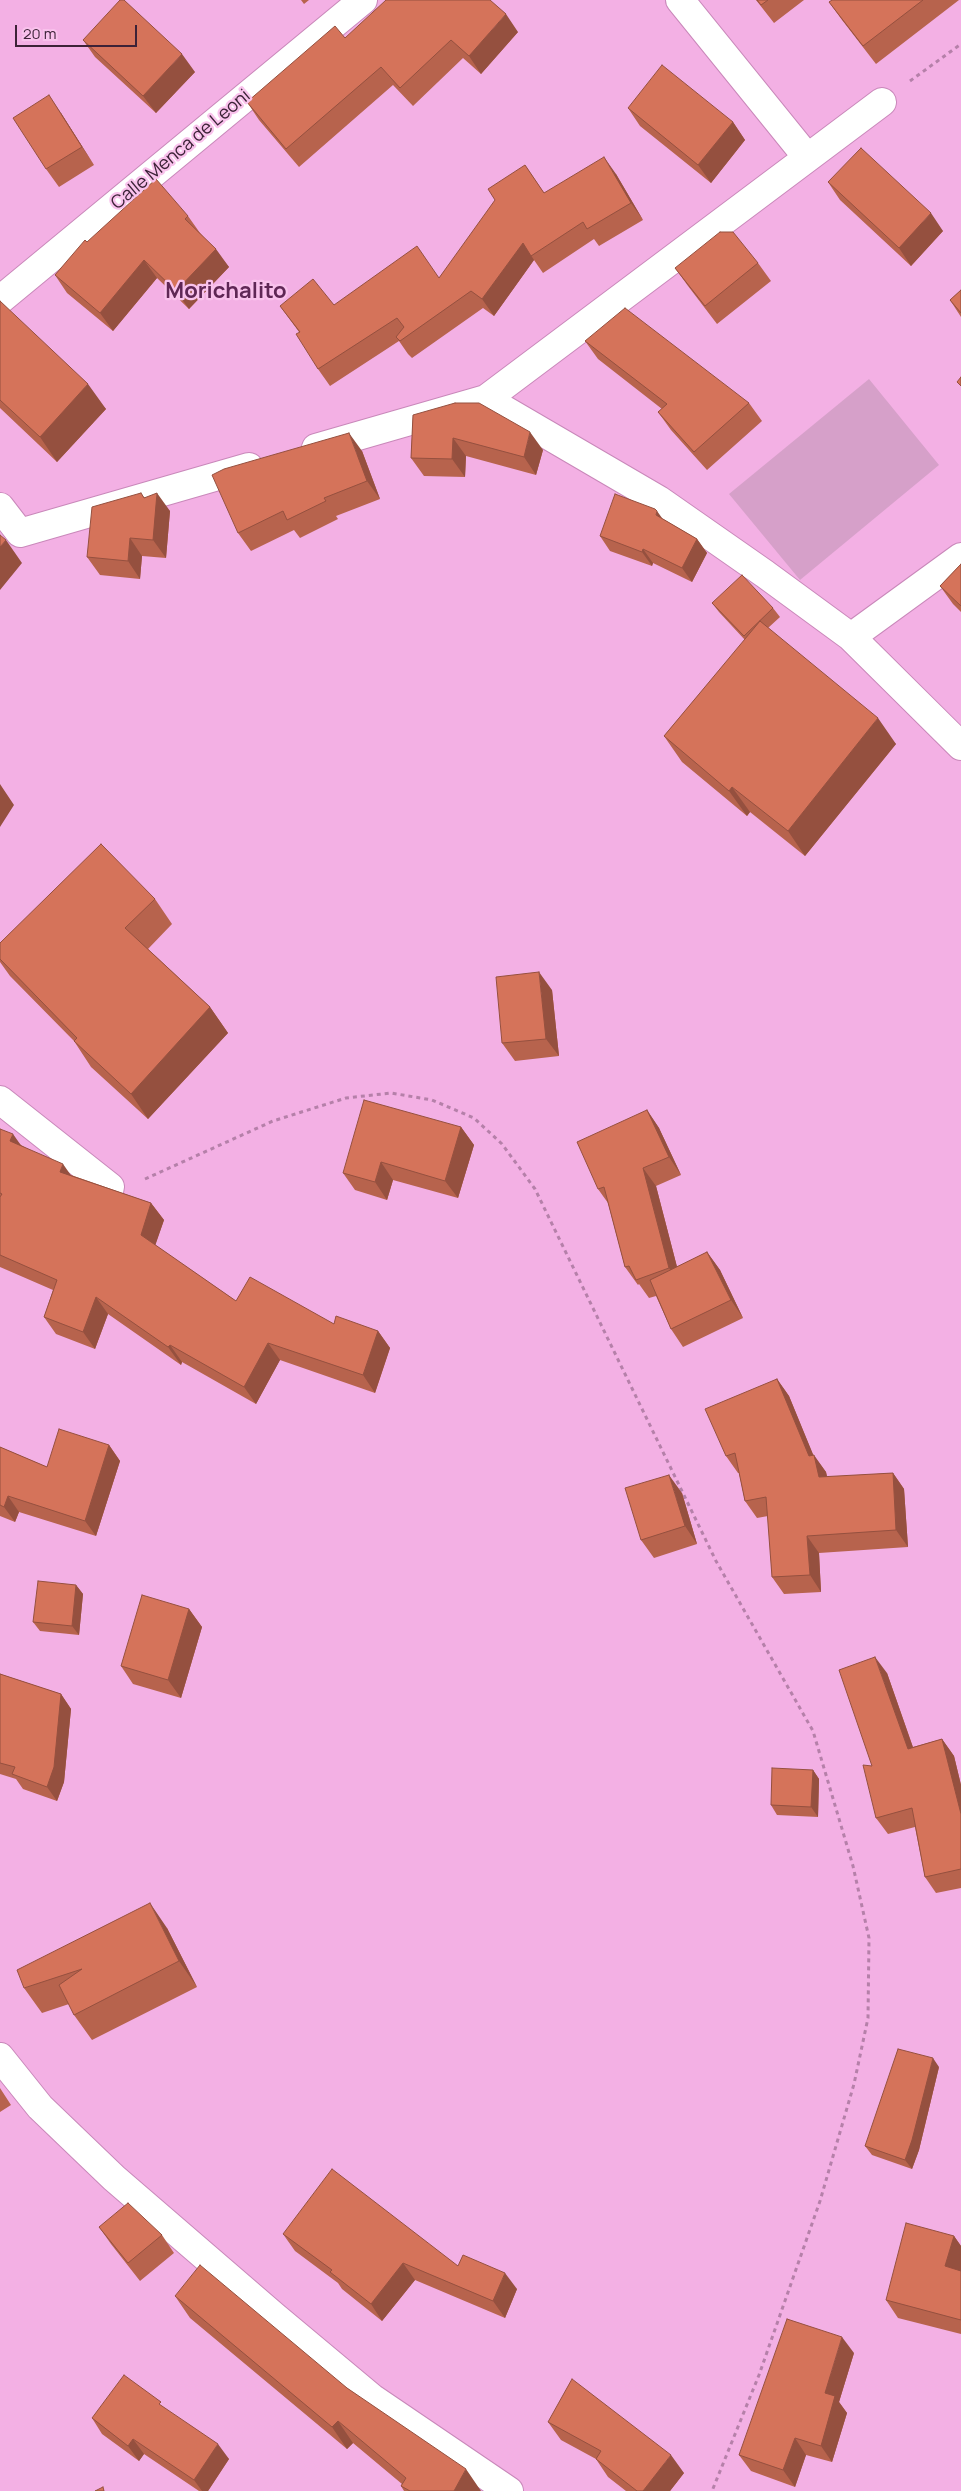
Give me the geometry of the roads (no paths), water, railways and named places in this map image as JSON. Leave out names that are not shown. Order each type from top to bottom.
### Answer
[{"type":"street","name":"Calle Menca de Leoni","points":[[0,300],[363,0]]},
{"type":"street","points":[[680,0],[807,157]]},
{"type":"street","points":[[0,508],[20,533],[486,399],[882,102]]},
{"type":"street","points":[[486,399],[659,500],[851,637],[961,746]]},
{"type":"street","points":[[851,637],[961,557]]},
{"type":"street","points":[[0,1100],[110,1187]]},
{"type":"street","points":[[0,2057],[40,2107],[107,2172],[266,2310],[372,2398],[508,2491]]},
{"type":"district","name":"Morichalito","points":[[226,292]]}]
